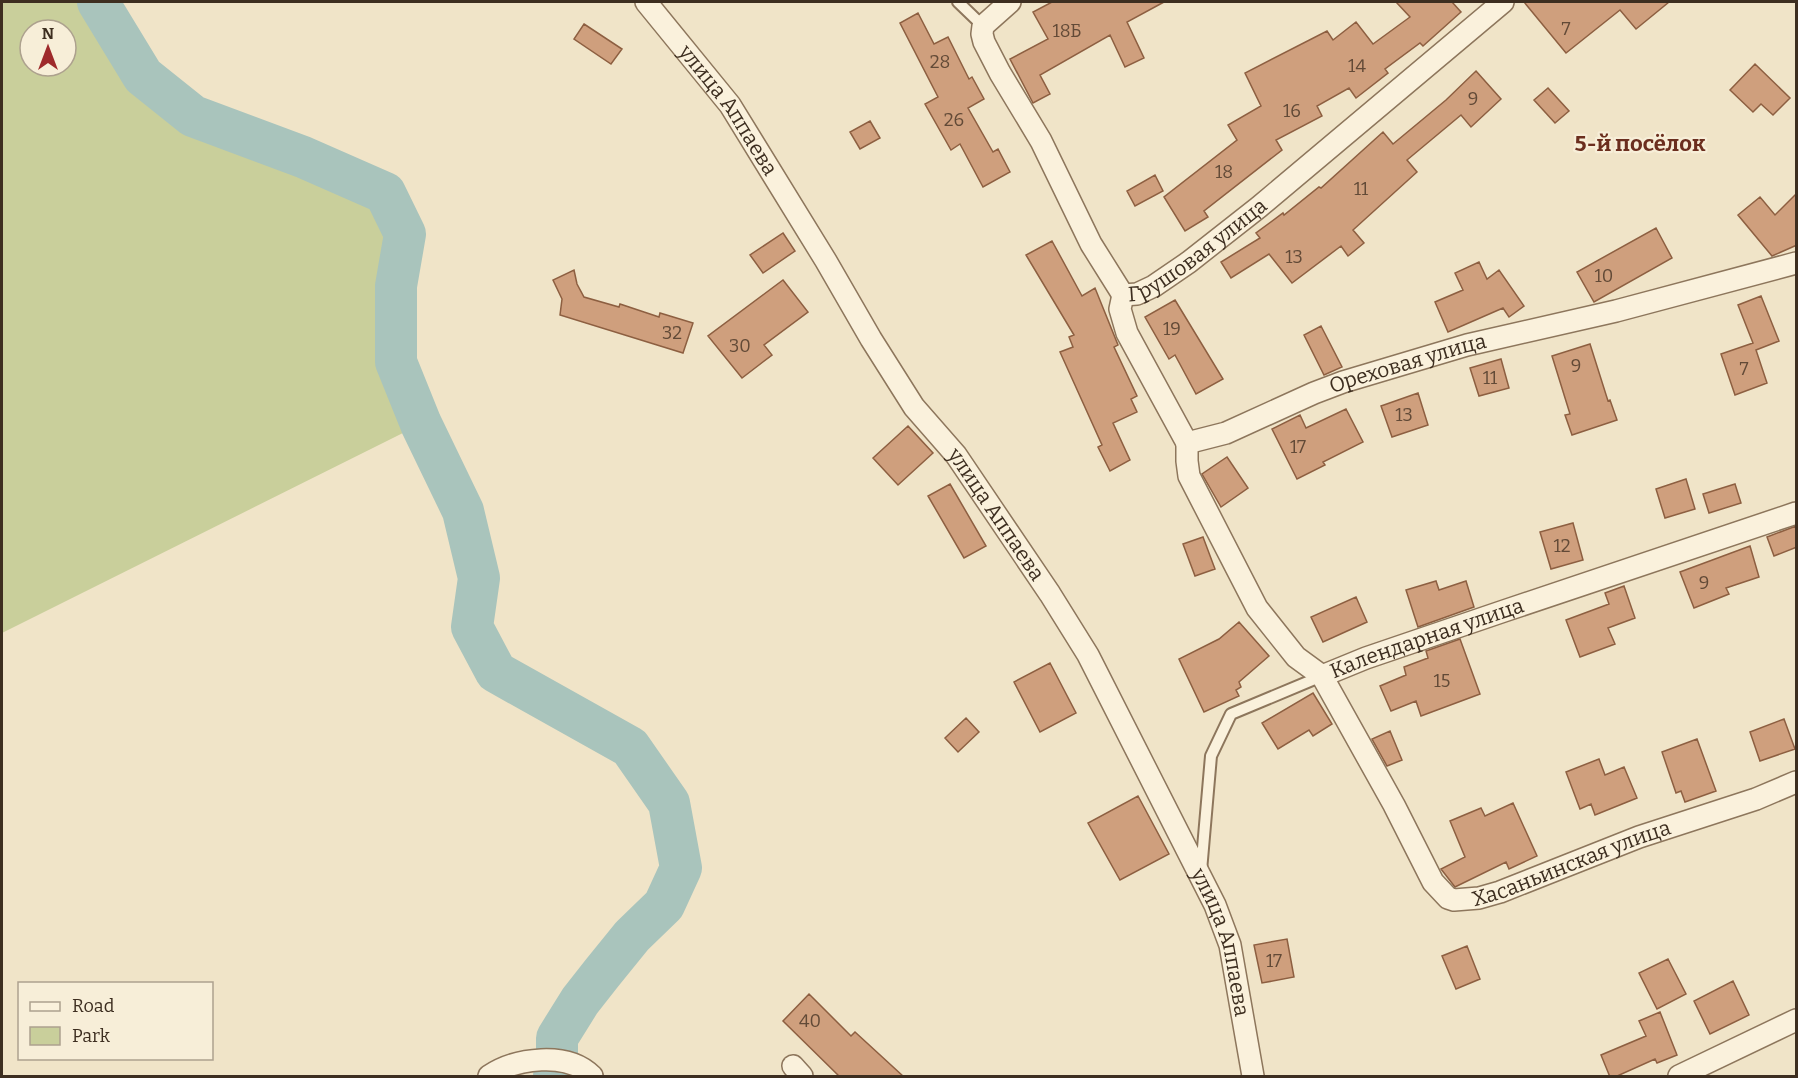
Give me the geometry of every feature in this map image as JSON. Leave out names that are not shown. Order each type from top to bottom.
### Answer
[{"type":"street","name":"улица Аппаева","points":[[646,2],[730,105],[914,407],[956,455],[1050,594],[1088,656],[1215,904],[1230,945],[1253,1077]]},
{"type":"street","points":[[983,26],[1010,2]]},
{"type":"street","name":"Грушовая улица","points":[[983,26],[984,42],[1000,73],[1041,141],[1091,244],[1123,295],[1137,294],[1154,286],[1189,262],[1268,200],[1503,2]]},
{"type":"street","name":"Ореховая улица","points":[[1187,443],[1226,433],[1343,382],[1467,345],[1616,311],[1797,263]]},
{"type":"street","points":[[1123,295],[1120,309],[1127,333],[1187,443]]},
{"type":"street","name":"Календарная улица","points":[[1187,443],[1189,476],[1257,608],[1296,657],[1322,676],[1366,658],[1797,513]]},
{"type":"street","name":"Хасаньинская улица","points":[[1322,676],[1433,882],[1448,898],[1454,900],[1479,898],[1500,892],[1639,837],[1756,799],[1797,783]]},
{"type":"street","points":[[1679,1077],[1797,1020]]},
{"type":"street","points":[[489,1077],[509,1066],[557,1061],[582,1068],[592,1077]]},
{"type":"lane","points":[[958,2],[983,26]]},
{"type":"lane","points":[[1201,880],[1211,756],[1231,714],[1322,676]]},
{"type":"green space","points":[[2,2],[98,2],[143,76],[193,116],[303,157],[385,193],[405,234],[396,286],[396,362],[421,424],[2,633]]},
{"type":"building","points":[[1052,2],[1164,2],[1127,22],[1144,58],[1125,67],[1110,35],[1040,75],[1050,94],[1033,103],[1010,59],[1048,39],[1033,12]]},
{"type":"building","points":[[1396,2],[1452,2],[1461,12],[1423,46],[1420,43],[1385,69],[1388,73],[1356,98],[1349,88],[1317,106],[1322,116],[1276,140],[1282,150],[1204,211],[1208,217],[1185,231],[1164,197],[1237,140],[1228,125],[1261,106],[1245,73],[1327,31],[1333,40],[1356,22],[1373,44],[1410,17]]},
{"type":"building","points":[[1524,2],[1669,2],[1636,29],[1620,10],[1566,53]]},
{"type":"building","points":[[918,13],[934,44],[948,37],[969,79],[972,77],[984,99],[968,108],[993,152],[998,149],[1010,172],[983,187],[960,144],[951,150],[925,104],[938,97],[900,23]]},
{"type":"building","points":[[584,24],[622,49],[611,64],[574,39]]},
{"type":"building","points":[[1755,64],[1790,98],[1773,115],[1761,104],[1753,112],[1730,90]]},
{"type":"building","points":[[1476,71],[1501,99],[1471,127],[1461,115],[1407,160],[1417,172],[1353,230],[1364,243],[1348,256],[1341,246],[1292,283],[1269,254],[1231,278],[1221,262],[1260,238],[1256,233],[1283,213],[1284,215],[1319,187],[1321,188],[1383,132],[1393,144],[1446,100]]},
{"type":"building","points":[[1548,88],[1569,111],[1555,123],[1534,100]]},
{"type":"building","points":[[870,121],[880,138],[860,149],[850,132]]},
{"type":"building","points":[[1155,175],[1163,191],[1135,206],[1127,191]]},
{"type":"building","points":[[1797,193],[1797,245],[1772,256],[1738,215],[1760,197],[1775,215]]},
{"type":"building","points":[[1656,228],[1672,258],[1594,302],[1577,272]]},
{"type":"building","points":[[783,233],[795,251],[763,273],[750,255]]},
{"type":"building","points":[[1052,241],[1082,296],[1095,288],[1118,345],[1114,347],[1137,396],[1131,399],[1137,412],[1113,423],[1130,460],[1110,471],[1098,447],[1102,445],[1060,352],[1073,347],[1069,337],[1074,335],[1026,255]]},
{"type":"building","points":[[1479,262],[1487,279],[1499,270],[1524,306],[1509,317],[1503,308],[1448,332],[1435,302],[1463,290],[1455,273]]},
{"type":"building","points":[[574,270],[577,284],[584,297],[619,307],[620,304],[659,317],[660,313],[693,323],[683,353],[560,315],[562,299],[553,280]]},
{"type":"building","points":[[783,280],[808,312],[764,345],[772,355],[742,378],[708,336]]},
{"type":"building","points":[[1761,296],[1779,341],[1756,350],[1767,383],[1735,395],[1721,354],[1753,343],[1738,305]]},
{"type":"building","points":[[1175,300],[1223,379],[1196,394],[1175,355],[1169,359],[1145,317]]},
{"type":"building","points":[[1321,326],[1342,367],[1324,375],[1304,335]]},
{"type":"building","points":[[1590,344],[1608,401],[1610,400],[1617,420],[1572,435],[1565,415],[1570,414],[1552,356]]},
{"type":"building","points":[[1501,359],[1509,388],[1479,396],[1470,368]]},
{"type":"building","points":[[1418,393],[1428,425],[1392,437],[1381,406]]},
{"type":"building","points":[[1346,409],[1363,442],[1323,462],[1325,465],[1297,479],[1272,429],[1300,415],[1306,428]]},
{"type":"building","points":[[908,426],[933,453],[898,485],[873,458]]},
{"type":"building","points":[[1227,457],[1248,488],[1221,507],[1202,474]]},
{"type":"building","points":[[1686,479],[1695,509],[1665,518],[1656,489]]},
{"type":"building","points":[[950,484],[986,546],[964,558],[928,496]]},
{"type":"building","points":[[1735,484],[1741,503],[1709,513],[1703,494]]},
{"type":"building","points":[[1573,523],[1583,560],[1551,569],[1540,532]]},
{"type":"building","points":[[1796,526],[1797,547],[1774,556],[1767,537]]},
{"type":"building","points":[[1203,537],[1215,569],[1195,576],[1183,544]]},
{"type":"building","points":[[1750,546],[1759,577],[1726,588],[1729,594],[1694,608],[1680,572]]},
{"type":"building","points":[[1436,581],[1439,590],[1466,581],[1474,607],[1418,627],[1406,590]]},
{"type":"building","points":[[1624,586],[1635,618],[1608,628],[1615,644],[1580,657],[1566,620],[1609,604],[1605,593]]},
{"type":"building","points":[[1356,597],[1367,622],[1323,642],[1311,617]]},
{"type":"building","points":[[1239,622],[1269,656],[1239,682],[1241,687],[1236,690],[1239,696],[1204,712],[1179,659],[1219,639]]},
{"type":"building","points":[[1460,639],[1480,694],[1421,716],[1416,701],[1391,711],[1380,686],[1406,675],[1404,667],[1428,658],[1426,651]]},
{"type":"building","points":[[1050,663],[1076,713],[1040,732],[1014,682]]},
{"type":"building","points":[[1313,693],[1332,724],[1313,736],[1309,730],[1278,749],[1262,723]]},
{"type":"building","points":[[966,718],[979,732],[958,752],[945,738]]},
{"type":"building","points":[[1784,719],[1795,749],[1760,761],[1750,732]]},
{"type":"building","points":[[1390,731],[1402,760],[1387,766],[1372,739]]},
{"type":"building","points":[[1697,739],[1716,791],[1685,802],[1681,791],[1676,793],[1662,752]]},
{"type":"building","points":[[1599,759],[1605,775],[1624,767],[1637,798],[1595,815],[1591,804],[1580,809],[1566,772]]},
{"type":"building","points":[[1138,796],[1169,854],[1120,880],[1088,823]]},
{"type":"building","points":[[1513,803],[1537,856],[1509,869],[1506,862],[1455,887],[1441,869],[1465,857],[1450,821],[1481,808],[1485,816]]},
{"type":"building","points":[[1287,939],[1294,977],[1262,983],[1254,945]]},
{"type":"building","points":[[1467,946],[1480,979],[1456,989],[1442,956]]},
{"type":"building","points":[[1668,959],[1686,994],[1657,1009],[1639,973]]},
{"type":"building","points":[[1733,981],[1749,1015],[1710,1034],[1694,1001]]},
{"type":"building","points":[[809,994],[851,1036],[855,1032],[904,1077],[840,1077],[783,1021]]},
{"type":"building","points":[[1660,1012],[1677,1055],[1657,1063],[1655,1059],[1615,1077],[1610,1077],[1601,1055],[1646,1036],[1639,1021]]},
{"type":"waterway","points":[[98,2],[143,76],[193,116],[303,157],[385,193],[405,234],[396,286],[396,362],[421,424],[463,511],[479,578],[472,627],[496,672],[630,747],[669,803],[681,868],[664,905],[632,936],[602,973],[580,1001],[557,1038],[557,1061],[554,1076]]},
{"type":"district","name":"5-й посёлок","points":[[1640,143]]}]
